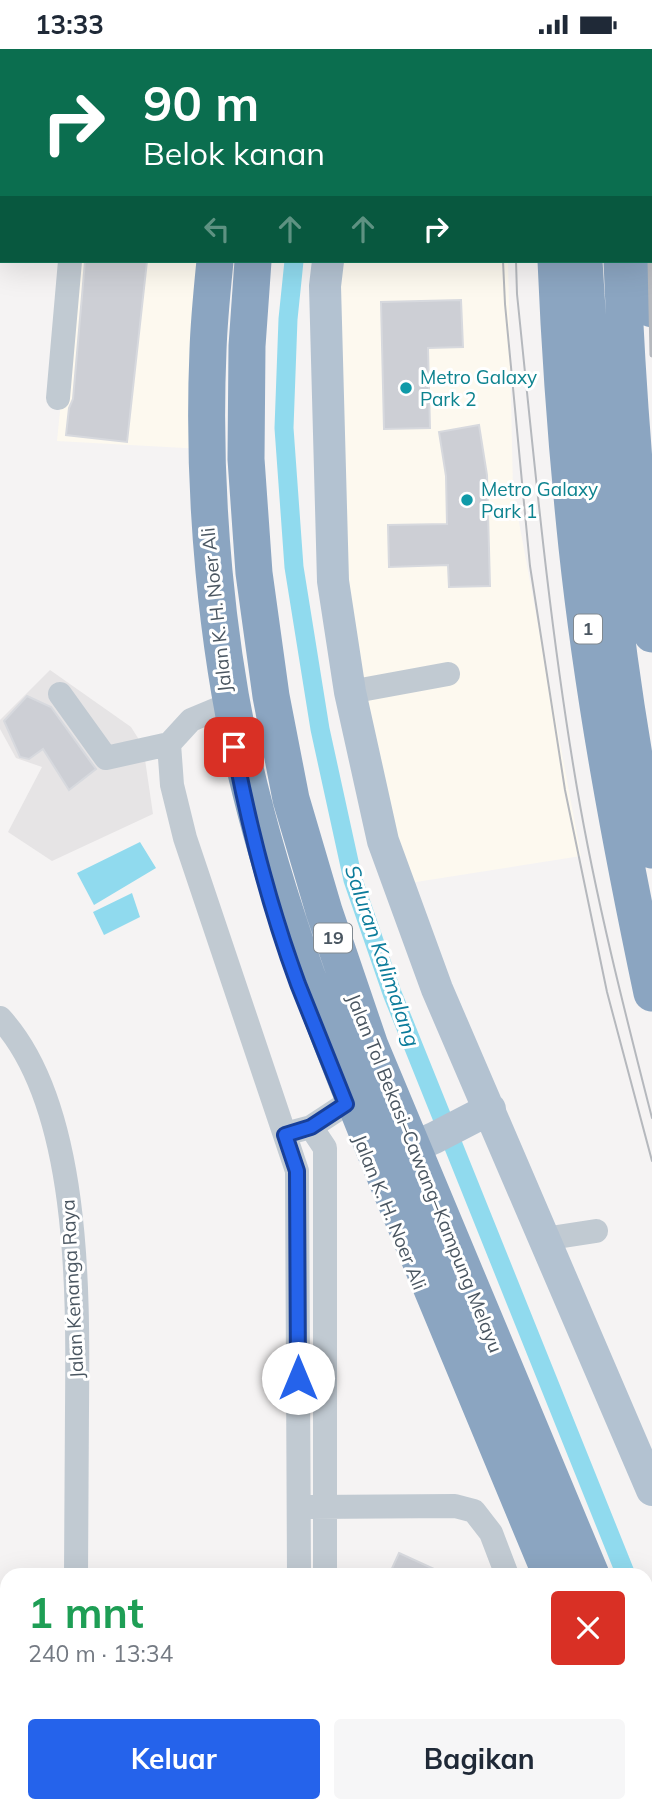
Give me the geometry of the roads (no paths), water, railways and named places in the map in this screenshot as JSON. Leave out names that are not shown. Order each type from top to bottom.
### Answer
[{"type":"highway","name":"Jalan Tol Bekasi–Cawang–Kampung Melayu","points":[[212,263],[208,445],[213,555],[224,657],[249,788],[288,923],[336,1057],[548,1568]]},
{"type":"highway","name":"Jalan Tol Bekasi–Cawang–Kampung Melayu","points":[[253,263],[247,347],[246,460],[254,573],[271,696],[291,799],[324,911],[370,1046],[588,1568]]},
{"type":"highway","name":"1","points":[[556,263],[561,362],[582,588],[598,708],[632,901],[652,993]]},
{"type":"highway","name":"1","points":[[584,263],[592,392],[608,565],[627,708],[652,850]]},
{"type":"highway","points":[[622,263],[635,479],[652,634]]},
{"type":"highway","points":[[650,263],[652,309]]},
{"type":"main road","name":"Jalan K. H. Noer Ali","points":[[212,263],[203,350],[203,449],[208,554],[226,705],[262,871],[298,982],[370,1166],[535,1568]]},
{"type":"main road","points":[[328,263],[325,286],[332,581],[350,692],[383,841],[483,1113],[544,1239],[652,1490]]},
{"type":"main road","points":[[370,1166],[435,1138],[483,1113]]},
{"type":"street","points":[[58,398],[70,263]]},
{"type":"street","points":[[350,692],[448,674]]},
{"type":"street","points":[[60,694],[106,758],[169,744],[191,720],[226,705]]},
{"type":"street","points":[[169,744],[172,785],[185,838],[297,1171],[299,1568]]},
{"type":"street","name":"Jalan Kenanga Raya","points":[[0,1019],[22,1049],[49,1109],[68,1195],[74,1243],[78,1344],[76,1568]]},
{"type":"street","points":[[325,1568],[318,1137],[346,1104]]},
{"type":"street","points":[[285,1135],[318,1137]]},
{"type":"street","points":[[544,1239],[596,1231]]},
{"type":"street","points":[[299,1507],[455,1506],[474,1511],[491,1534],[504,1568]]},
{"type":"water","points":[[140,842],[156,868],[94,905],[77,873]]},
{"type":"water","points":[[132,893],[140,917],[104,935],[93,912]]},
{"type":"waterway","name":"Saluran Kalimalang","points":[[294,263],[288,319],[284,428],[294,567],[320,729],[353,880],[392,993],[623,1568]]},
{"type":"tram line","points":[[503,263],[530,566],[565,790],[607,992],[652,1161]]},
{"type":"tram line","points":[[516,263],[536,480],[567,726],[602,912],[652,1118]]},
{"type":"railway","points":[[650,263],[652,355]]},
{"type":"place","name":"Metro Galaxy Park 2","points":[[406,388]]},
{"type":"place","name":"Metro Galaxy Park 1","points":[[467,500]]}]
